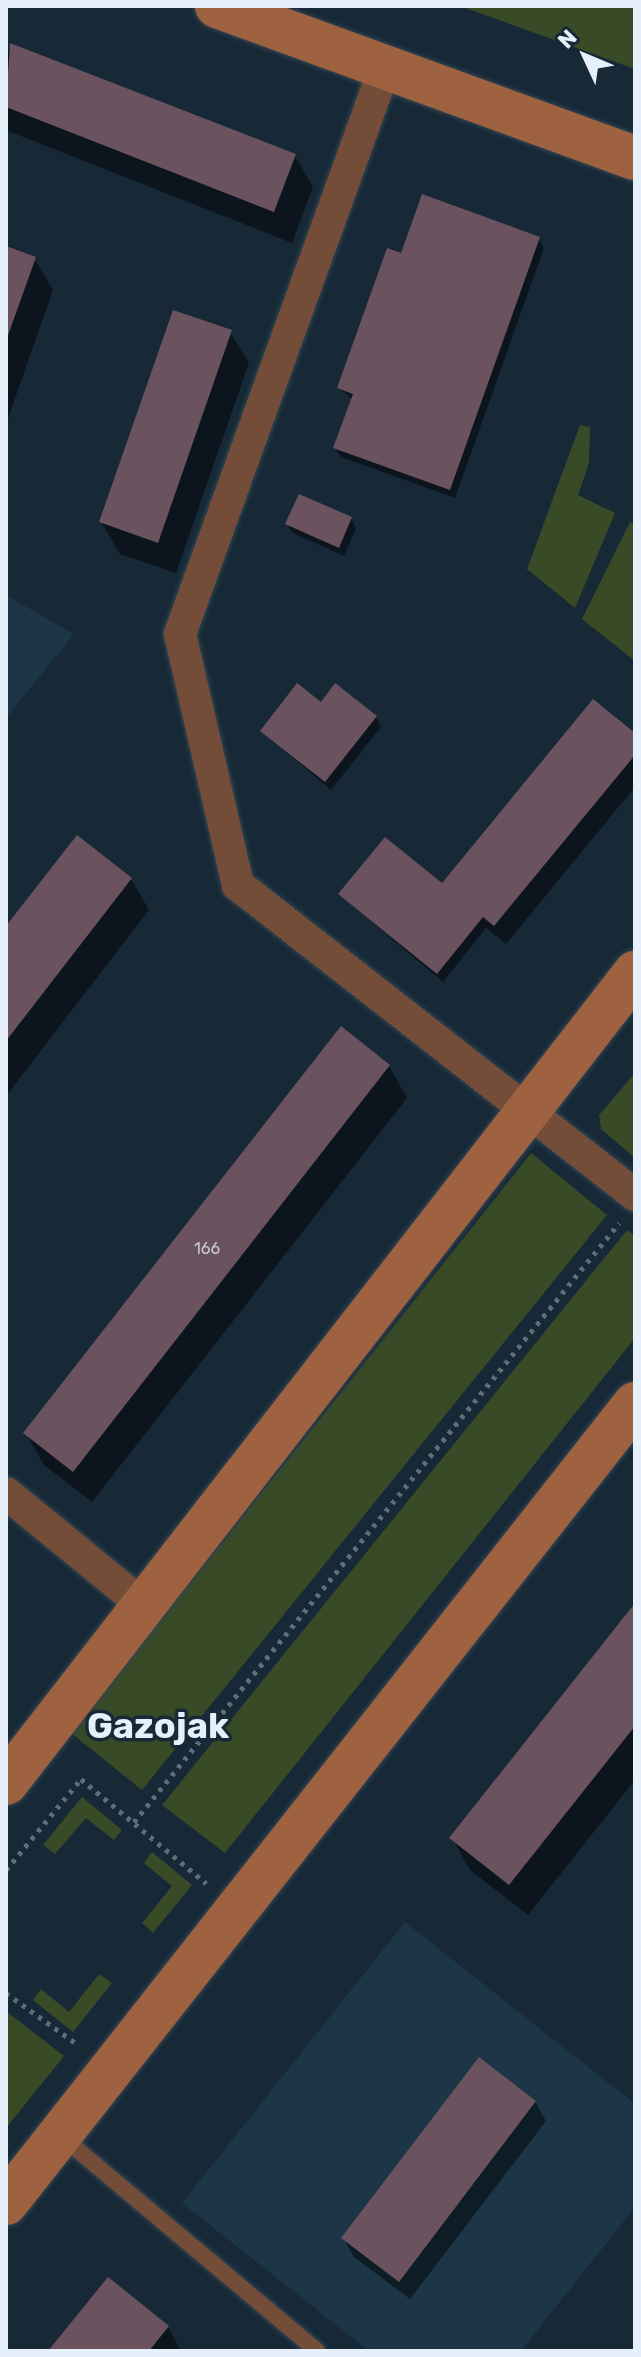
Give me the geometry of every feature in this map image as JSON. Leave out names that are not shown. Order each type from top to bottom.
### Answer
[{"type":"street","points":[[217,6],[635,158]]},
{"type":"street","points":[[385,67],[180,634],[238,885],[528,1111],[627,1209]]},
{"type":"street","points":[[6,1783],[635,973]]},
{"type":"street","points":[[6,2203],[635,1404]]},
{"type":"street","points":[[6,1493],[144,1606]]},
{"type":"lane","points":[[60,2135],[317,2351]]},
{"type":"path","points":[[134,1822],[627,1209]]},
{"type":"path","points":[[6,1870],[81,1779],[207,1882],[197,1894]]},
{"type":"path","points":[[6,1993],[75,2046],[85,2035]]},
{"type":"shaded area","points":[[6,595],[74,634],[6,718]]},
{"type":"shaded area","points":[[405,1922],[635,2104],[635,2207],[521,2351],[369,2351],[182,2203]]},
{"type":"green space","points":[[460,6],[635,6],[635,69]]},
{"type":"green space","points":[[580,425],[590,427],[589,463],[578,495],[615,513],[575,608],[527,569]]},
{"type":"green space","points":[[630,522],[635,524],[635,661],[582,619]]},
{"type":"green space","points":[[635,1073],[635,1158],[601,1129],[599,1115]]},
{"type":"green space","points":[[531,1153],[607,1215],[142,1790],[71,1733]]},
{"type":"green space","points":[[627,1230],[635,1236],[635,1338],[225,1853],[162,1805]]},
{"type":"green space","points":[[82,1797],[122,1830],[114,1840],[86,1818],[55,1854],[43,1845]]},
{"type":"green space","points":[[152,1852],[192,1885],[153,1933],[142,1923],[172,1886],[144,1863]]},
{"type":"green space","points":[[99,1974],[112,1983],[73,2032],[33,2000],[41,1989],[69,2012]]},
{"type":"green space","points":[[6,2011],[64,2056],[6,2128]]},
{"type":"building","points":[[10,43],[296,154],[274,212],[6,107]]},
{"type":"building","points":[[422,194],[540,237],[450,490],[333,448],[353,394],[337,388],[387,248],[401,253]]},
{"type":"building","points":[[6,246],[36,257],[6,341]]},
{"type":"building","points":[[173,310],[232,330],[158,543],[99,522]]},
{"type":"building","points":[[299,494],[352,517],[339,548],[285,524]]},
{"type":"building","points":[[297,683],[321,702],[335,683],[377,716],[325,782],[260,731]]},
{"type":"building","points":[[593,699],[635,733],[635,755],[494,926],[483,917],[437,974],[338,894],[385,837],[442,883]]},
{"type":"building","points":[[77,835],[132,878],[6,1041],[6,926]]},
{"type":"building","points":[[341,1026],[390,1065],[73,1472],[23,1433]]},
{"type":"building","points":[[635,1603],[635,1726],[509,1885],[449,1838]]},
{"type":"building","points":[[479,2057],[536,2101],[399,2282],[341,2238]]},
{"type":"building","points":[[108,2277],[169,2326],[149,2351],[48,2351]]},
{"type":"district","name":"Gazojak","points":[[158,1726]]}]
